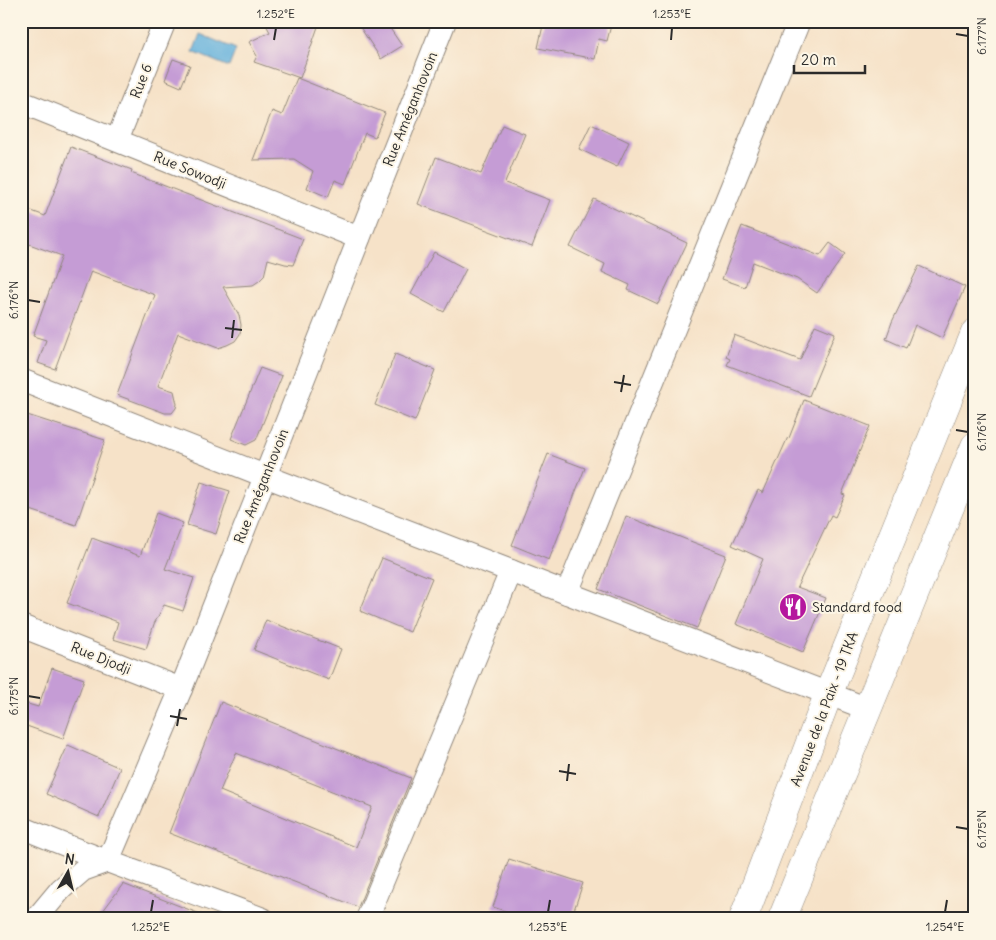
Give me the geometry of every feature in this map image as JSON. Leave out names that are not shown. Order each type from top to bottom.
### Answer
[{"type":"main road","name":"Avenue de la Paix - 19 TKA","points":[[743,919],[828,695],[975,333]]},
{"type":"main road","points":[[782,919],[975,446]]},
{"type":"street","name":"Rue 6","points":[[117,140],[164,21]]},
{"type":"street","name":"Rue Améganhovoin","points":[[108,861],[181,690],[445,21]]},
{"type":"street","points":[[567,593],[799,21]]},
{"type":"street","name":"Rue Sowodji","points":[[21,102],[359,238]]},
{"type":"street","points":[[21,380],[868,709]]},
{"type":"street","points":[[367,919],[511,570]]},
{"type":"street","name":"Rue Djodji","points":[[21,626],[181,690]]},
{"type":"street","points":[[21,827],[60,844],[264,919]]},
{"type":"street","points":[[36,919],[61,889],[83,870],[108,861]]},
{"type":"water","points":[[200,34],[236,49],[229,67],[193,52]]},
{"type":"building","points":[[264,21],[320,21],[300,78],[254,62],[257,56],[249,42],[270,32]]},
{"type":"building","points":[[356,21],[385,21],[402,46],[381,59]]},
{"type":"building","points":[[544,21],[612,21],[607,41],[599,39],[595,59],[538,48]]},
{"type":"building","points":[[173,59],[190,65],[181,87],[165,80]]},
{"type":"building","points":[[297,78],[385,113],[375,137],[365,133],[345,184],[335,180],[328,197],[307,188],[313,171],[294,159],[253,160],[272,111],[282,115]]},
{"type":"building","points":[[591,124],[629,142],[617,167],[579,149]]},
{"type":"building","points":[[502,125],[525,134],[505,183],[550,200],[532,247],[418,204],[436,157],[481,174]]},
{"type":"building","points":[[71,147],[132,170],[131,173],[303,239],[293,265],[268,259],[264,276],[253,285],[223,287],[239,315],[240,334],[235,341],[218,348],[178,333],[158,386],[174,391],[177,404],[172,413],[165,413],[117,395],[155,295],[91,271],[55,369],[38,363],[46,340],[33,336],[62,256],[21,241],[21,207],[45,216]]},
{"type":"building","points":[[594,199],[687,243],[658,304],[628,290],[630,285],[602,272],[605,264],[570,247]]},
{"type":"building","points":[[742,226],[820,256],[830,243],[845,254],[817,293],[797,279],[753,262],[745,287],[722,279]]},
{"type":"building","points":[[434,252],[466,269],[444,312],[411,294]]},
{"type":"building","points":[[919,266],[965,287],[942,338],[915,325],[906,348],[886,339],[892,322]]},
{"type":"building","points":[[815,325],[835,333],[809,396],[727,365],[730,359],[726,357],[734,335],[800,360]]},
{"type":"building","points":[[395,354],[435,370],[415,421],[375,405]]},
{"type":"building","points":[[260,368],[282,376],[256,440],[246,445],[231,439]]},
{"type":"building","points":[[804,400],[870,426],[842,494],[845,495],[835,517],[831,515],[797,587],[826,598],[803,652],[736,624],[763,559],[732,545],[758,490],[763,493],[789,438]]},
{"type":"building","points":[[21,413],[105,440],[76,525],[21,507]]},
{"type":"building","points":[[548,454],[585,468],[549,560],[512,545]]},
{"type":"building","points":[[201,482],[230,491],[216,534],[187,525]]},
{"type":"building","points":[[156,513],[183,523],[165,569],[194,578],[183,611],[164,605],[154,624],[146,649],[113,639],[118,622],[67,603],[92,538],[140,556]]},
{"type":"building","points":[[626,516],[726,555],[697,628],[598,589]]},
{"type":"building","points":[[382,558],[432,578],[410,632],[360,611]]},
{"type":"building","points":[[266,620],[341,649],[329,680],[254,650]]},
{"type":"building","points":[[52,668],[84,679],[63,739],[21,724],[21,702],[38,707]]},
{"type":"building","points":[[221,702],[411,778],[358,907],[169,833]],"holes":[[[236,753],[372,807],[356,847],[220,791]]]},
{"type":"building","points":[[68,745],[120,768],[99,817],[46,794]]},
{"type":"building","points":[[509,859],[583,883],[571,919],[529,919],[493,907]]},
{"type":"building","points":[[123,884],[208,917],[208,919],[97,919]]},
{"type":"place","name":"Standard food","points":[[793,607]]}]
